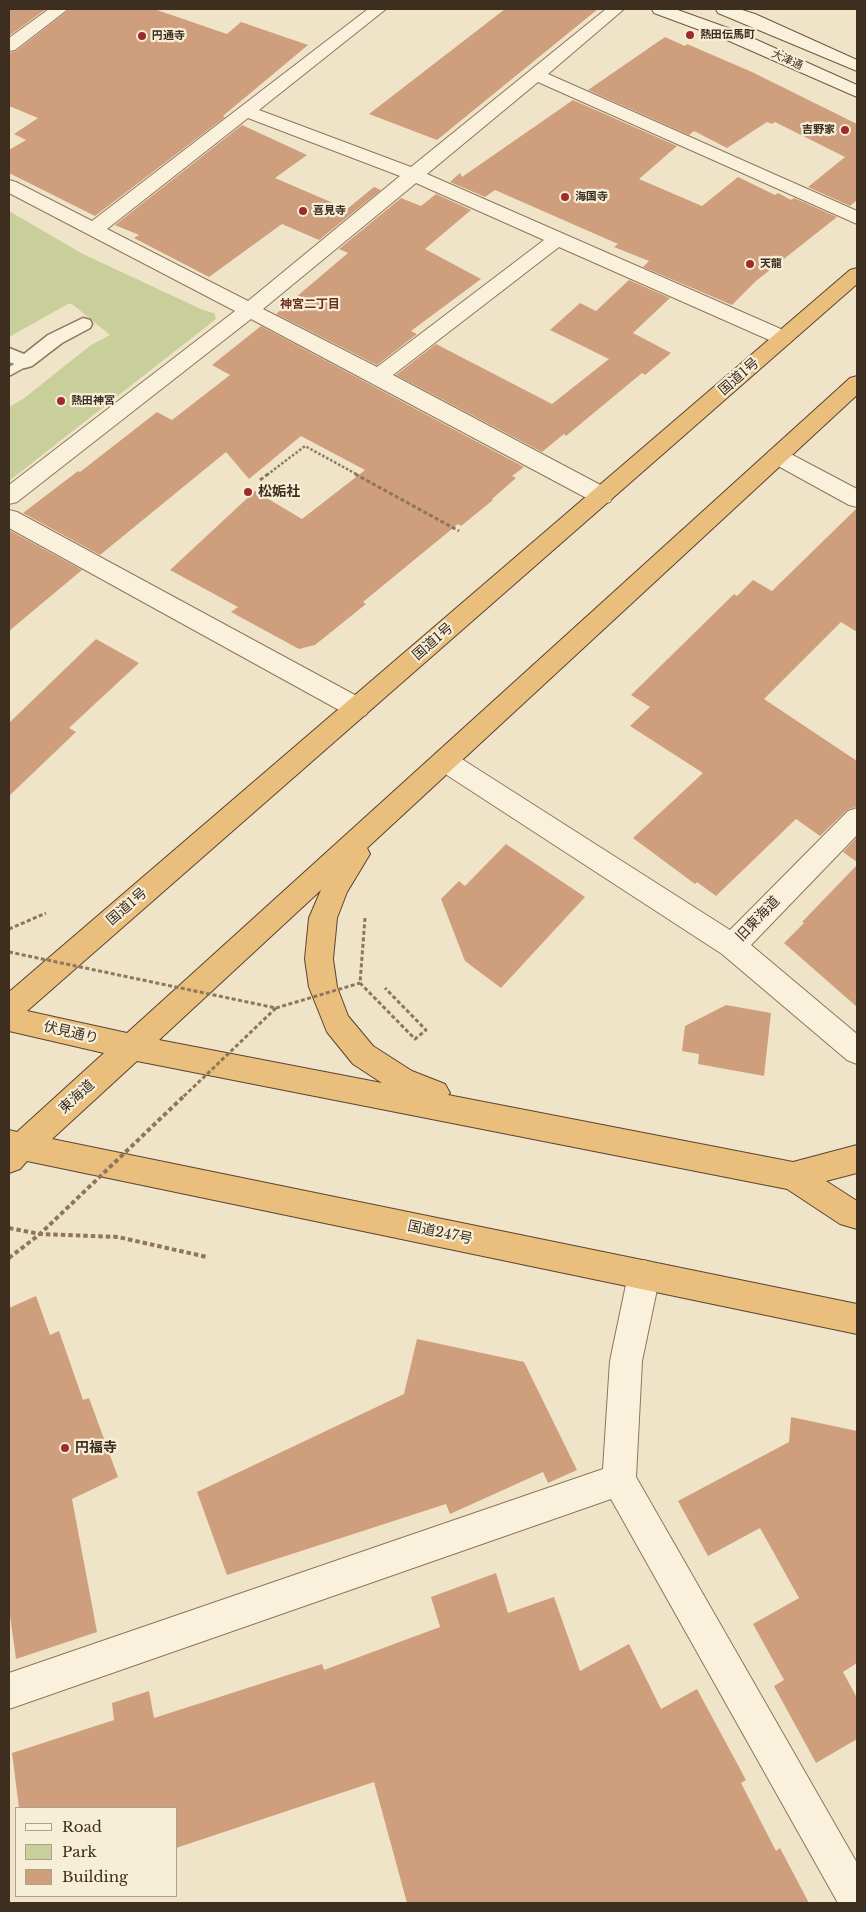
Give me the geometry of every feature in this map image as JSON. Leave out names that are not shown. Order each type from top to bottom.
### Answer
[{"type":"highway","name":"国道1号","points":[[9,1009],[857,274]]},
{"type":"highway","points":[[132,1047],[857,383]]},
{"type":"highway","points":[[377,823],[336,888],[324,918],[319,959],[323,987],[337,1024],[363,1055],[402,1080],[488,1115]]},
{"type":"highway","name":"伏見通り","points":[[9,1020],[132,1047]]},
{"type":"highway","points":[[132,1047],[793,1176],[852,1214],[857,1215]]},
{"type":"highway","name":"東海道","points":[[13,1150],[132,1047]]},
{"type":"highway","name":"国道247号","points":[[13,1150],[857,1319]]},
{"type":"highway","points":[[793,1176],[857,1159]]},
{"type":"street","points":[[9,46],[60,9]]},
{"type":"street","points":[[94,229],[378,9]]},
{"type":"street","points":[[9,496],[248,310],[616,9]]},
{"type":"street","name":"大津通","points":[[660,9],[733,36],[857,92]]},
{"type":"street","name":"大津通","points":[[724,9],[749,18],[857,66]]},
{"type":"street","points":[[536,74],[857,218]]},
{"type":"street","points":[[246,111],[414,175],[783,338]]},
{"type":"street","points":[[9,186],[378,376],[602,496]]},
{"type":"street","points":[[378,376],[558,238]]},
{"type":"street","points":[[14,362],[83,324]]},
{"type":"street","points":[[777,456],[857,499]]},
{"type":"street","points":[[9,518],[357,708]]},
{"type":"street","points":[[445,761],[732,946]]},
{"type":"street","name":"旧東海道","points":[[857,818],[732,946],[857,1051]]},
{"type":"street","points":[[644,1275],[626,1361],[619,1480],[857,1899]]},
{"type":"street","points":[[9,1691],[619,1480]]},
{"type":"path","points":[[260,480],[305,446],[459,532]]},
{"type":"path","points":[[9,929],[46,914]]},
{"type":"path","points":[[365,918],[360,983],[415,1038],[426,1030],[385,988]]},
{"type":"path","points":[[9,952],[276,1008]]},
{"type":"path","points":[[9,1258],[40,1234],[276,1008],[360,983]]},
{"type":"path","points":[[9,1228],[40,1234],[118,1237],[208,1257]]},
{"type":"green space","name":"熱田神宮","points":[[9,211],[83,254],[203,310],[214,313],[216,319],[9,481],[9,407],[23,399],[91,345],[110,335],[72,304],[68,304],[9,337]]},
{"type":"building","points":[[9,9],[46,9],[9,36]]},
{"type":"building","points":[[70,9],[154,9],[227,34],[241,22],[308,45],[223,116],[225,117],[95,216],[9,173],[9,150],[26,140],[14,134],[38,118],[9,106],[9,53],[16,51]]},
{"type":"building","points":[[505,9],[598,9],[437,140],[369,114]]},
{"type":"building","points":[[665,37],[685,46],[687,44],[752,72],[857,124],[857,200],[850,206],[808,187],[845,157],[775,122],[772,124],[767,122],[727,148],[694,131],[689,135],[588,90]]},
{"type":"building","points":[[573,100],[677,146],[639,179],[702,206],[738,177],[775,195],[778,193],[791,200],[794,198],[837,217],[756,281],[732,305],[643,267],[649,261],[614,247],[618,244],[495,190],[485,197],[450,182],[460,173],[462,177]]},
{"type":"building","points":[[242,125],[307,155],[275,178],[347,209],[374,187],[381,190],[319,240],[282,224],[209,277],[134,238],[139,235],[115,225]]},
{"type":"building","points":[[436,194],[471,210],[425,249],[481,279],[411,331],[417,334],[377,365],[276,314],[348,253],[339,249],[401,198],[421,206]]},
{"type":"building","points":[[629,280],[670,298],[633,333],[671,353],[645,375],[642,373],[566,436],[564,434],[542,452],[396,375],[436,344],[552,404],[609,359],[550,330],[580,303],[596,311]]},
{"type":"building","points":[[261,326],[524,467],[512,476],[516,478],[493,500],[461,526],[458,524],[363,602],[366,604],[315,645],[299,649],[231,612],[238,607],[170,570],[255,491],[302,519],[365,470],[301,436],[249,479],[226,452],[100,555],[23,513],[78,471],[80,472],[157,412],[172,420],[230,375],[212,365]]},
{"type":"building","points":[[856,509],[857,632],[841,622],[764,699],[857,761],[857,806],[847,810],[820,836],[796,819],[716,896],[697,882],[695,884],[633,838],[703,773],[630,726],[650,707],[631,695],[734,594],[737,596],[753,580],[772,591]]},
{"type":"building","points":[[9,530],[82,570],[9,631]]},
{"type":"building","points":[[96,639],[139,663],[69,728],[76,732],[9,796],[9,723]]},
{"type":"building","points":[[857,837],[857,862],[843,852]]},
{"type":"building","points":[[506,844],[585,897],[501,988],[465,961],[441,899],[459,881],[465,886]]},
{"type":"building","points":[[857,865],[857,1007],[784,943]]},
{"type":"building","points":[[726,1005],[771,1013],[764,1076],[698,1064],[699,1054],[682,1051],[685,1026]]},
{"type":"building","points":[[36,1296],[50,1335],[59,1331],[83,1400],[89,1398],[118,1477],[72,1499],[97,1632],[16,1659],[9,1609],[9,1308]]},
{"type":"building","points":[[417,1339],[524,1362],[577,1470],[548,1483],[543,1472],[450,1514],[446,1504],[227,1575],[197,1492],[404,1394]]},
{"type":"building","points":[[791,1417],[857,1431],[857,1663],[843,1672],[857,1698],[857,1739],[816,1763],[774,1686],[784,1680],[753,1624],[799,1598],[760,1528],[708,1556],[678,1501],[789,1442]]},
{"type":"building","points":[[496,1573],[508,1613],[554,1597],[580,1671],[629,1644],[661,1709],[697,1689],[746,1780],[741,1783],[776,1851],[780,1848],[809,1903],[407,1903],[374,1782],[178,1847],[178,1807],[19,1807],[12,1753],[114,1720],[112,1703],[149,1691],[154,1718],[322,1664],[324,1670],[440,1627],[431,1597]]},
{"type":"place","name":"熱田伝馬町","points":[[690,35]]},
{"type":"place","name":"円通寺","points":[[142,36]]},
{"type":"place","name":"吉野家","points":[[845,130]]},
{"type":"place","name":"海国寺","points":[[565,197]]},
{"type":"place","name":"喜見寺","points":[[303,211]]},
{"type":"place","name":"天龍","points":[[750,264]]},
{"type":"place","name":"熱田神宮","points":[[61,401]]},
{"type":"place","name":"松姤社","points":[[248,492]]},
{"type":"place","name":"円福寺","points":[[65,1448]]},
{"type":"district","name":"神宮二丁目","points":[[310,305]]}]
